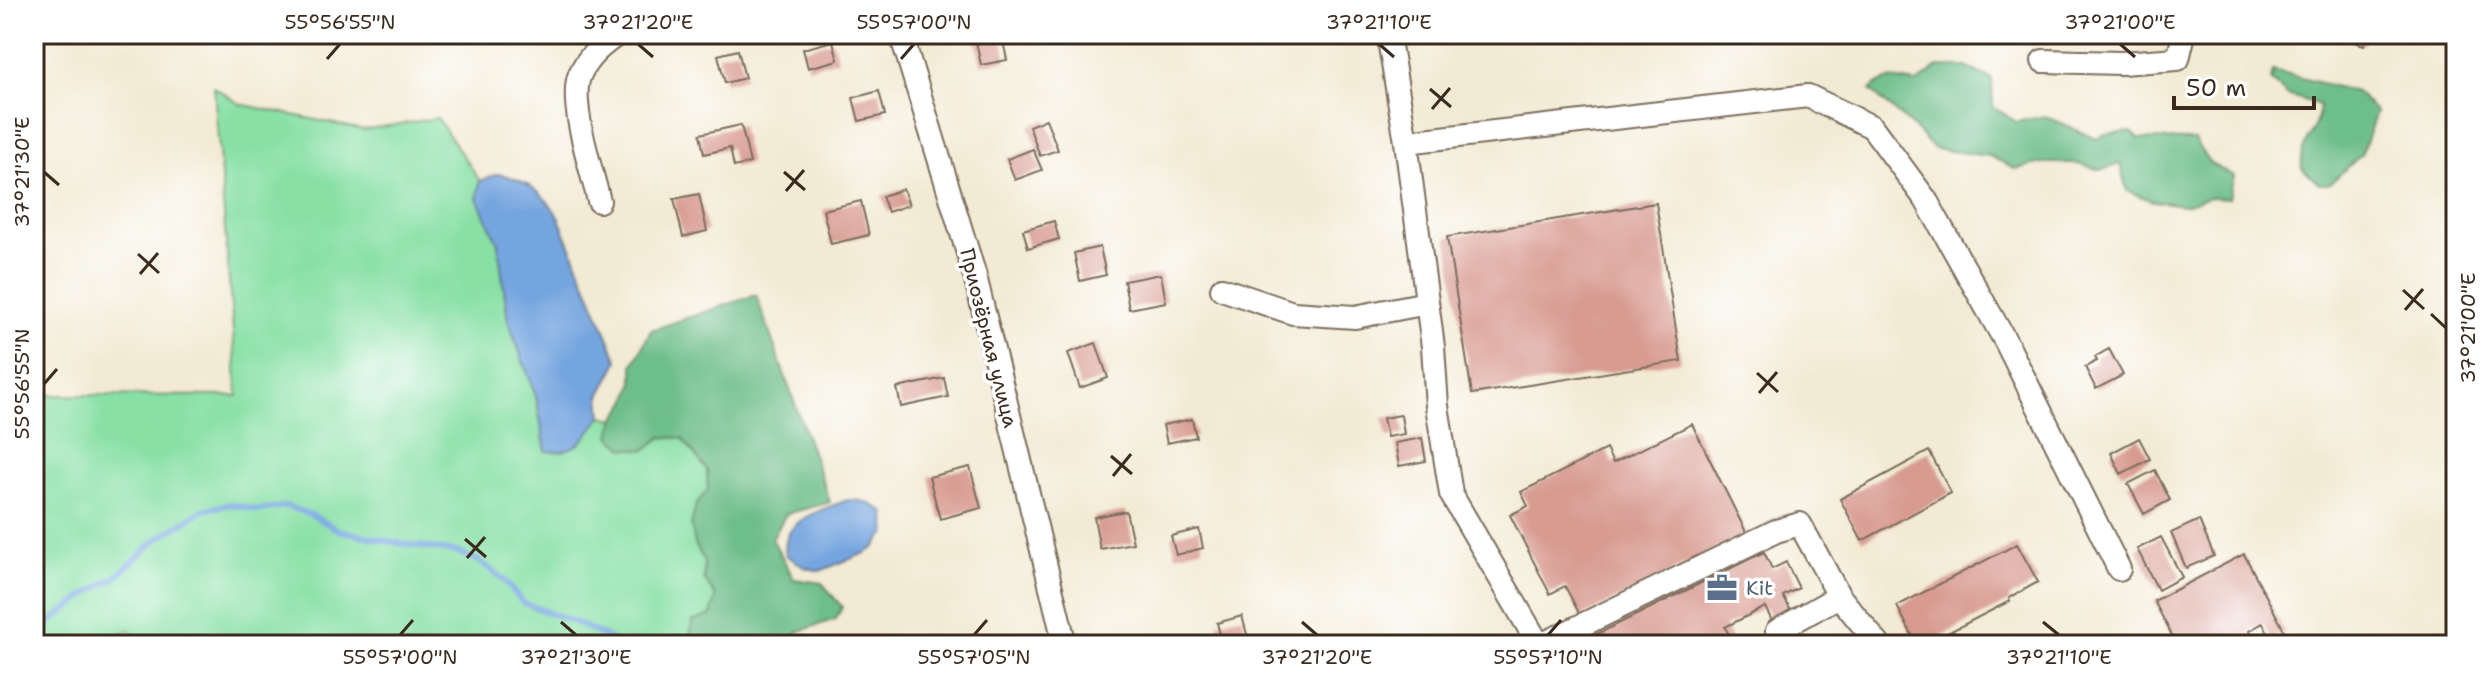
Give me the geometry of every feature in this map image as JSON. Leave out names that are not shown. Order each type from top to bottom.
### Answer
[{"type":"street","points":[[599,201],[576,105],[579,76],[595,50],[618,34]]},
{"type":"street","name":"Приозёрная улица","points":[[901,34],[975,276],[1065,645]]},
{"type":"street","points":[[1388,34],[1406,142],[1433,347],[1437,406],[1451,494],[1540,645],[1776,531],[1800,524],[1839,596],[1879,645]]},
{"type":"street","points":[[2043,61],[2121,63],[2178,59],[2184,34]]},
{"type":"street","points":[[1406,142],[1808,96],[1872,127],[1926,200],[2007,344],[2119,569]]},
{"type":"street","points":[[1222,289],[1293,313],[1355,317],[1427,303]]},
{"type":"street","points":[[1777,631],[1839,596]]},
{"type":"green space","points":[[1938,67],[1966,67],[1992,79],[1993,107],[2017,122],[2045,116],[2097,139],[2105,134],[2132,132],[2139,139],[2194,140],[2209,163],[2234,176],[2229,198],[2211,197],[2184,205],[2153,201],[2127,191],[2120,164],[2102,170],[2074,163],[2043,163],[2015,169],[1990,156],[1934,149],[1870,90],[1887,80],[1917,83]]},
{"type":"green space","points":[[2273,71],[2356,92],[2376,112],[2361,155],[2329,184],[2319,184],[2302,168],[2303,150],[2320,105],[2287,95],[2271,81]]},
{"type":"green space","points":[[214,87],[240,104],[364,130],[437,118],[480,181],[477,198],[498,243],[508,320],[536,396],[546,451],[578,445],[602,416],[615,419],[610,436],[645,450],[661,437],[682,438],[707,470],[708,490],[696,505],[695,544],[704,560],[704,579],[716,597],[711,615],[689,641],[691,645],[140,645],[130,630],[102,640],[98,645],[34,645],[34,395],[238,396]]},
{"type":"green space","points":[[756,295],[830,502],[786,514],[772,539],[794,579],[822,583],[842,607],[836,619],[797,632],[793,645],[691,645],[693,621],[711,615],[716,597],[704,579],[704,560],[695,544],[691,525],[696,505],[708,490],[707,470],[682,438],[661,437],[645,450],[624,448],[610,436],[633,384],[633,365],[651,330]]},
{"type":"water","points":[[498,174],[517,179],[533,188],[547,200],[558,216],[618,361],[600,396],[602,416],[579,443],[557,452],[546,451],[536,396],[508,320],[498,243],[477,198],[480,181]]},
{"type":"water","points":[[848,500],[868,503],[885,513],[886,533],[874,548],[820,571],[804,567],[786,555],[789,533],[796,525],[815,513]]},
{"type":"building","points":[[2244,34],[2271,34],[2268,42]]},
{"type":"building","points":[[2330,34],[2368,34],[2364,45]]},
{"type":"building","points":[[1002,36],[1007,60],[981,65],[976,41]]},
{"type":"building","points":[[833,41],[838,60],[808,68],[803,49]]},
{"type":"building","points":[[738,50],[745,78],[725,83],[718,55]]},
{"type":"building","points":[[879,91],[885,115],[859,121],[853,98]]},
{"type":"building","points":[[1046,119],[1058,150],[1040,156],[1029,126]]},
{"type":"building","points":[[741,125],[750,163],[734,167],[730,148],[704,154],[700,134]]},
{"type":"building","points":[[1033,149],[1042,170],[1015,180],[1007,159]]},
{"type":"building","points":[[903,189],[909,205],[888,212],[882,196]]},
{"type":"building","points":[[699,194],[707,231],[683,237],[674,199]]},
{"type":"building","points":[[861,201],[869,235],[831,244],[823,210]]},
{"type":"building","points":[[1656,203],[1681,361],[1472,394],[1447,237]]},
{"type":"building","points":[[1054,221],[1059,239],[1028,248],[1023,230]]},
{"type":"building","points":[[1100,247],[1106,275],[1080,281],[1074,253]]},
{"type":"building","points":[[1161,274],[1166,302],[1129,309],[1124,281]]},
{"type":"building","points":[[1096,343],[1108,378],[1080,388],[1068,353]]},
{"type":"building","points":[[2109,349],[2123,375],[2096,389],[2085,367]]},
{"type":"building","points":[[944,378],[948,397],[901,407],[897,388]]},
{"type":"building","points":[[1401,415],[1404,434],[1387,437],[1383,418]]},
{"type":"building","points":[[1192,419],[1196,437],[1167,443],[1163,425]]},
{"type":"building","points":[[1692,424],[1747,534],[1581,617],[1565,586],[1550,594],[1510,515],[1528,506],[1521,492],[1606,449],[1613,463]]},
{"type":"building","points":[[1422,438],[1426,461],[1399,466],[1395,443]]},
{"type":"building","points":[[2139,438],[2150,459],[2121,474],[2111,453]]},
{"type":"building","points":[[1929,451],[1951,493],[1862,541],[1840,499]]},
{"type":"building","points":[[970,467],[981,508],[940,519],[929,477]]},
{"type":"building","points":[[2155,470],[2170,500],[2144,514],[2128,484]]},
{"type":"building","points":[[1126,511],[1133,543],[1100,549],[1094,517]]},
{"type":"building","points":[[2199,520],[2214,556],[2186,568],[2171,533]]},
{"type":"building","points":[[1199,529],[1203,548],[1176,555],[1171,536]]},
{"type":"building","points":[[2161,537],[2182,577],[2158,590],[2137,549]]},
{"type":"building","points":[[2017,544],[2038,582],[2009,598],[2010,601],[1924,645],[1917,645],[1897,606]]},
{"type":"building","points":[[1764,552],[1772,569],[1786,562],[1799,588],[1783,596],[1791,611],[1772,621],[1765,607],[1725,627],[1734,645],[1575,645]]},
{"type":"building","points":[[2244,554],[2285,632],[2271,639],[2263,623],[2249,631],[2257,645],[2177,645],[2154,601]]},
{"type":"building","points":[[1242,616],[1248,638],[1223,645],[1217,623]]},
{"type":"waterway","points":[[34,634],[90,592],[116,577],[156,540],[203,510],[230,504],[258,510],[287,506],[314,516],[338,530],[457,552],[481,562],[504,580],[523,603],[577,623],[622,645]]},
{"type":"place","name":"Kit","points":[[1722,588]]}]
